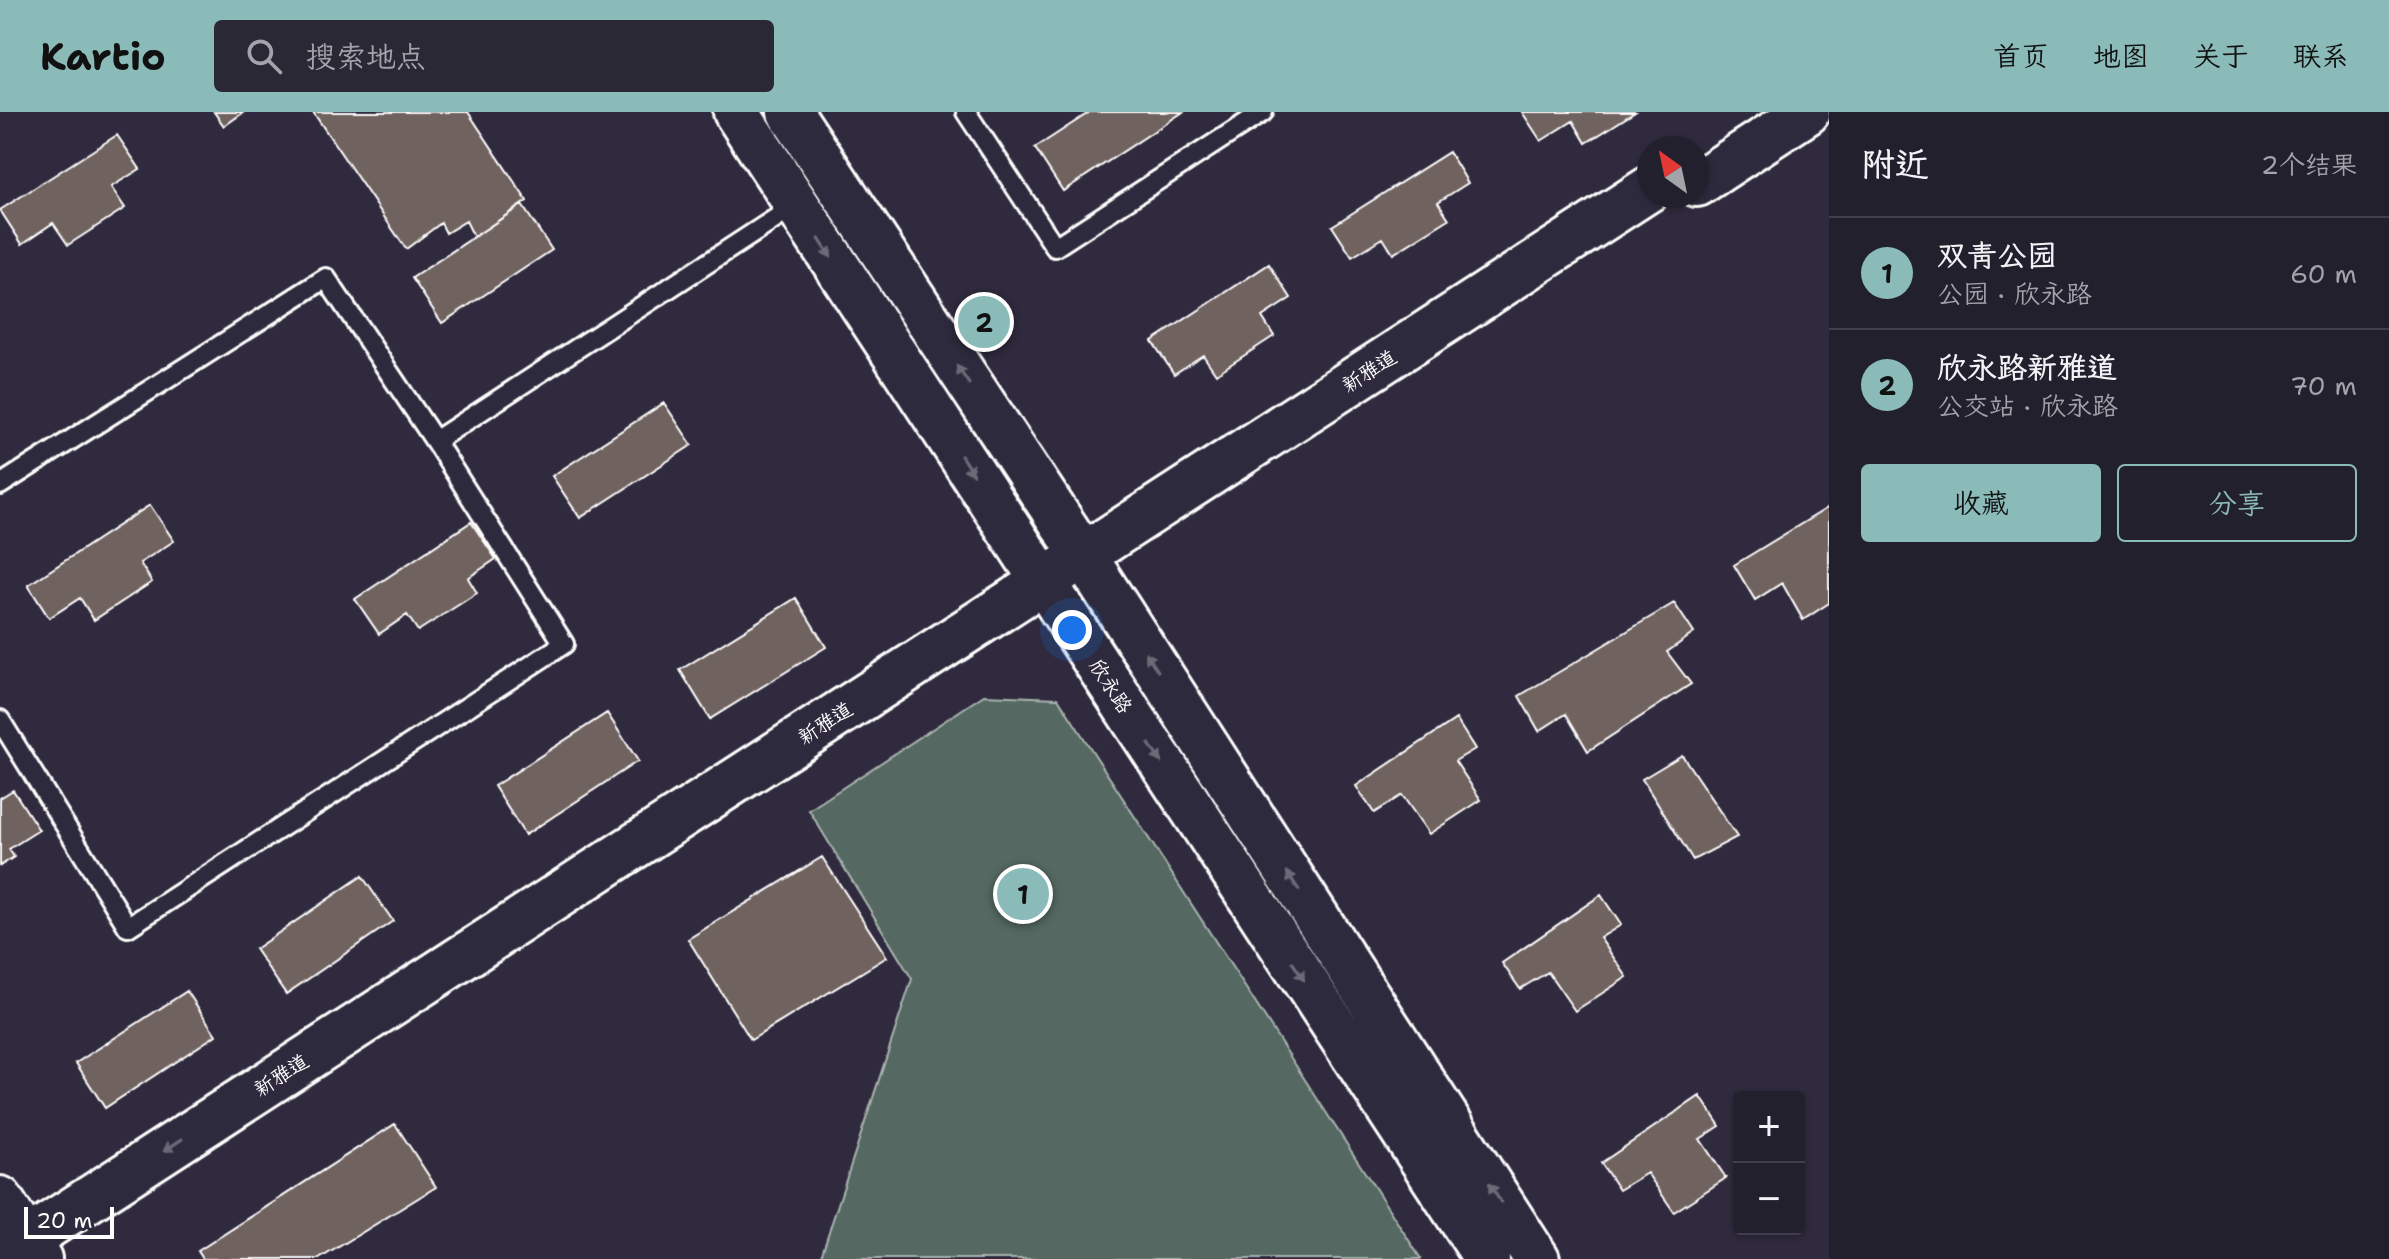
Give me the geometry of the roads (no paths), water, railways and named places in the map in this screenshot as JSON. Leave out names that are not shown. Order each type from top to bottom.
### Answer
[{"type":"street","name":"欣永路","points":[[736,112],[816,193],[1090,565],[1537,1259]]},
{"type":"street","name":"欣永路","points":[[790,112],[816,193],[1049,592],[1487,1259]]},
{"type":"street","points":[[1709,150],[1767,112]]},
{"type":"street","points":[[1709,176],[1807,112]]},
{"type":"street","name":"新雅道","points":[[29,1254],[1049,592],[1637,197]]},
{"type":"street","name":"新雅道","points":[[1090,565],[1659,208]]},
{"type":"street","points":[[0,1199],[29,1254]]},
{"type":"lane","points":[[966,112],[1055,247],[1263,112]]},
{"type":"lane","points":[[435,441],[816,193]]},
{"type":"lane","points":[[0,485],[326,278],[435,441],[564,644],[128,927],[0,720]]},
{"type":"place","name":"欣永路新雅道","points":[[984,322]]},
{"type":"place","name":"双青公园","points":[[1023,894]]}]
